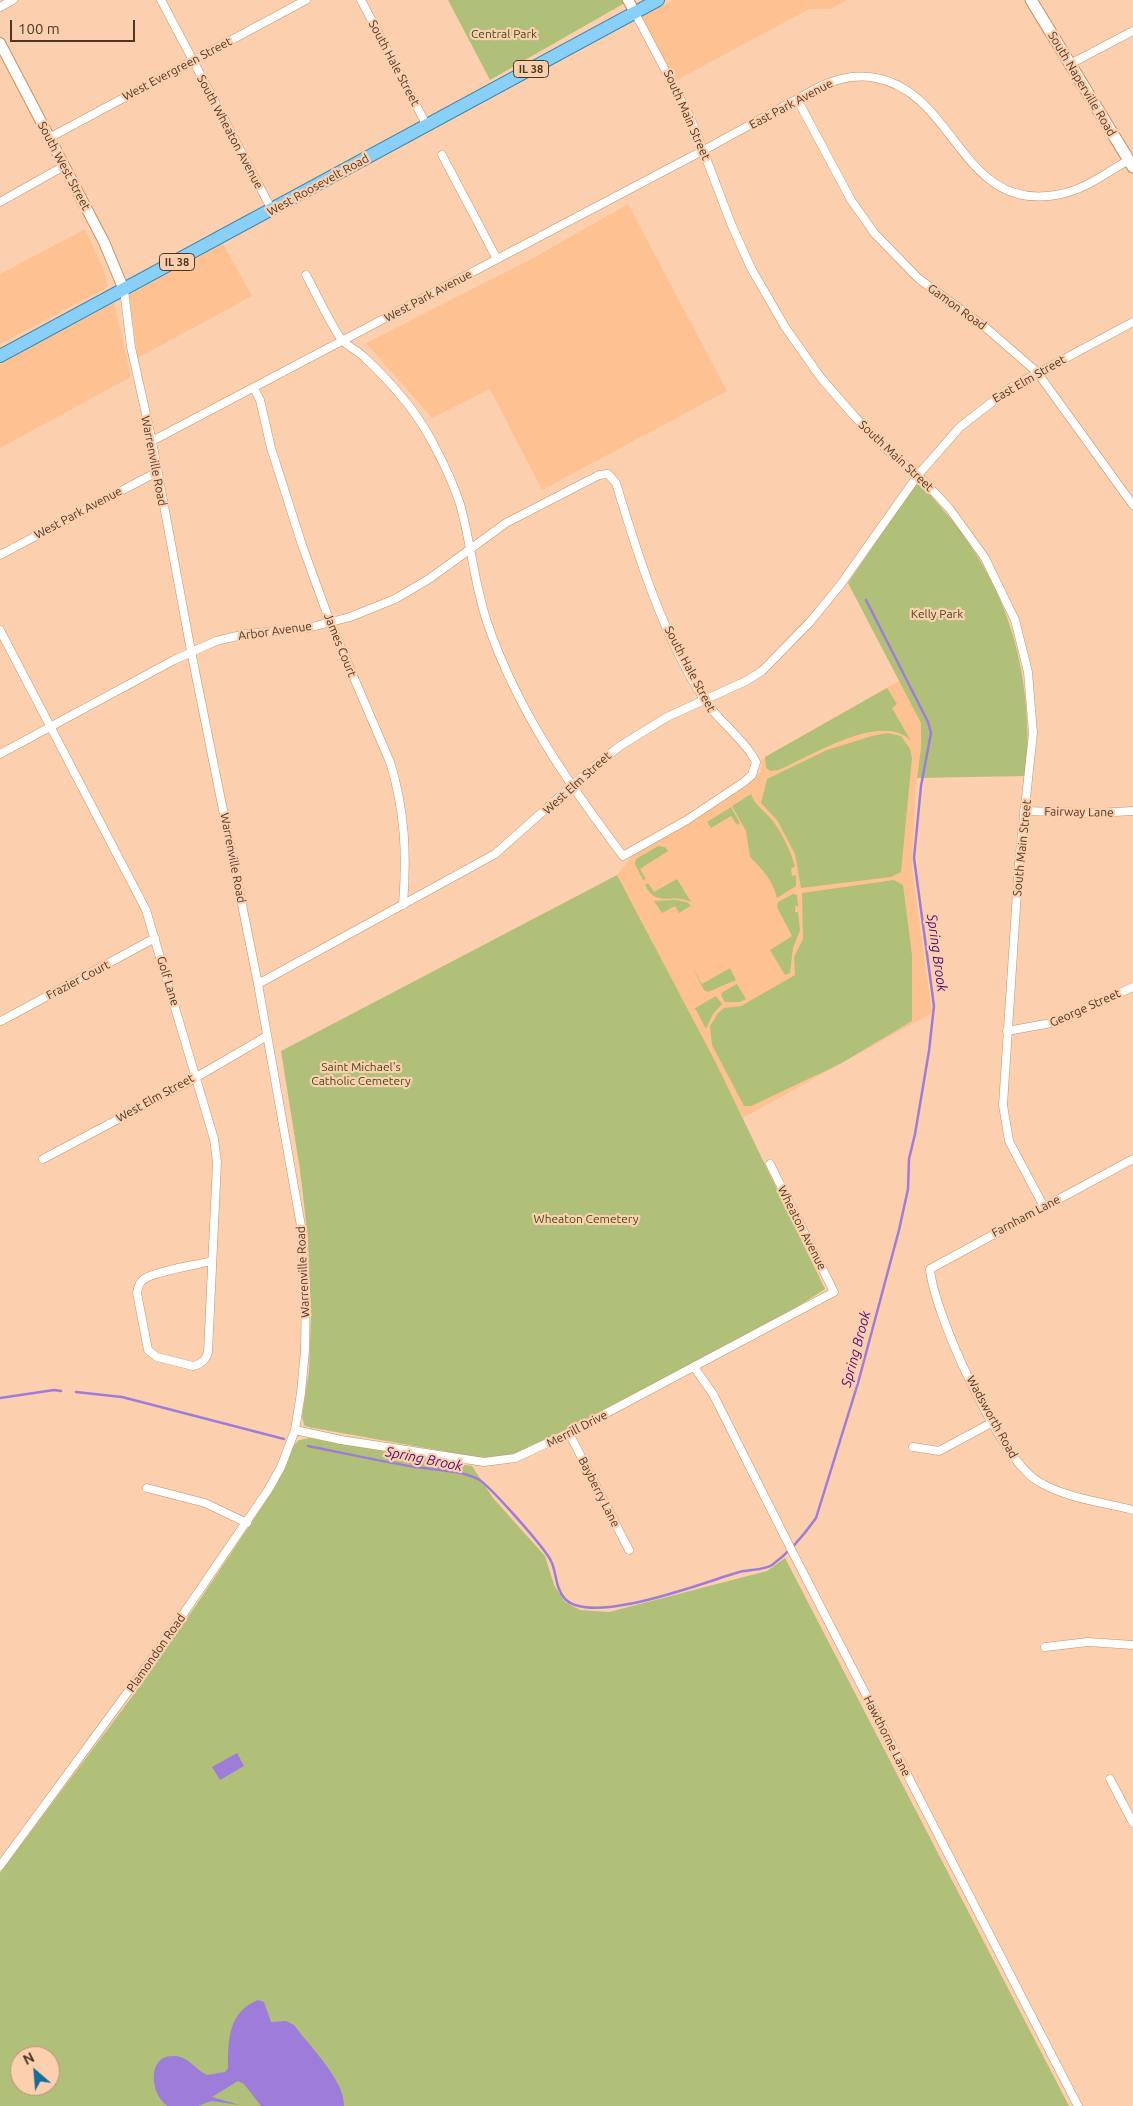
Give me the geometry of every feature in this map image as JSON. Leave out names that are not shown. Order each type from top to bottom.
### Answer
[{"type":"main road","name":"IL 38","points":[[635,12],[658,0]]},
{"type":"main road","name":"South Naperville Road","points":[[1031,0],[1131,163]]},
{"type":"main road","name":"West Roosevelt Road","points":[[0,356],[635,12]]},
{"type":"street","points":[[0,7],[13,0]]},
{"type":"street","name":"South Wheaton Avenue","points":[[161,0],[272,210]]},
{"type":"street","name":"West Evergreen Street","points":[[49,138],[306,0]]},
{"type":"street","name":"South Hale Street","points":[[361,0],[427,126]]},
{"type":"street","name":"South Main Street","points":[[628,0],[684,103],[704,150],[732,226],[747,259],[790,333],[821,378],[855,417],[886,449],[918,475],[948,508],[985,558],[1006,599],[1020,635],[1028,672],[1033,710],[1033,751],[1024,811],[1003,1105],[1006,1129],[1013,1150],[1044,1207]]},
{"type":"street","points":[[1070,64],[1133,30]]},
{"type":"street","name":"South West Street","points":[[0,45],[104,242],[124,290]]},
{"type":"street","name":"East Park Avenue","points":[[704,150],[797,99],[839,79],[861,76],[890,80],[915,95],[929,108],[959,150],[981,173],[1016,194],[1048,196],[1070,192],[1131,163]]},
{"type":"street","name":"Gamon Road","points":[[797,99],[851,200],[886,247],[919,279],[985,327],[1037,372],[1133,505]]},
{"type":"street","name":"West Park Avenue","points":[[152,441],[704,150]]},
{"type":"street","points":[[442,155],[497,259]]},
{"type":"street","points":[[0,202],[64,166]]},
{"type":"street","points":[[306,275],[342,341],[362,355],[392,384],[436,447],[456,494],[480,597],[510,679],[537,732],[571,786]]},
{"type":"street","name":"Warrenville Road","points":[[124,290],[131,347],[152,441],[191,651],[258,984],[304,1250],[305,1350],[295,1430]]},
{"type":"street","name":"East Elm Street","points":[[918,475],[971,417],[1010,388],[1133,322]]},
{"type":"street","name":"James Court","points":[[254,388],[260,400],[271,448],[292,514],[330,622],[390,762],[396,782],[405,834],[403,905]]},
{"type":"street","name":"West Park Avenue","points":[[0,555],[157,472]]},
{"type":"street","name":"South Hale Street","points":[[571,786],[623,856],[687,820],[752,775],[756,762],[704,699],[670,634],[650,586],[616,483],[608,474],[599,475]]},
{"type":"street","name":"Arbor Avenue","points":[[0,754],[191,651],[233,636],[308,628],[356,615],[396,599],[435,574],[469,548],[527,511],[599,475]]},
{"type":"street","name":"West Elm Street","points":[[258,984],[496,854],[604,757],[634,736],[704,699],[746,681],[774,660],[810,622],[841,584],[918,475]]},
{"type":"street","name":"Golf Lane","points":[[0,630],[146,910],[197,1076],[214,1139],[217,1162],[208,1352],[203,1362],[193,1366],[157,1357],[148,1350],[137,1292],[138,1286],[147,1277],[212,1261]]},
{"type":"street","name":"Fairway Lane","points":[[1024,811],[1095,814],[1133,810]]},
{"type":"street","name":"Frazier Court","points":[[1,1021],[155,938]]},
{"type":"street","name":"George Street","points":[[1007,1031],[1057,1022],[1133,987]]},
{"type":"street","name":"West Elm Street","points":[[43,1159],[267,1036]]},
{"type":"street","name":"Farnham Lane","points":[[931,1281],[930,1269],[938,1264],[1133,1159]]},
{"type":"street","name":"Wheaton Avenue","points":[[770,1164],[834,1292]]},
{"type":"street","name":"Wadsworth Road","points":[[931,1281],[950,1340],[1012,1457],[1035,1479],[1053,1490],[1133,1510]]},
{"type":"street","name":"Merrill Drive","points":[[295,1430],[341,1440],[484,1462],[515,1458],[569,1433],[834,1292]]},
{"type":"street","name":"Hawthorne Lane","points":[[694,1367],[713,1394],[1078,2106]]},
{"type":"street","points":[[913,1447],[939,1451],[993,1422]]},
{"type":"street","name":"Plamondon Road","points":[[0,1866],[160,1648],[247,1523],[280,1467],[295,1430]]},
{"type":"street","name":"Bayberry Lane","points":[[569,1433],[628,1550]]},
{"type":"street","points":[[147,1488],[205,1503],[247,1523]]},
{"type":"street","points":[[1045,1647],[1088,1642],[1133,1645]]},
{"type":"street","points":[[1110,1778],[1133,1823]]},
{"type":"shaded area","points":[[673,0],[847,0],[830,9],[809,9],[668,85],[634,21]]},
{"type":"shaded area","points":[[628,204],[727,391],[542,490],[490,389],[432,418],[366,343],[535,257]]},
{"type":"shaded area","points":[[85,229],[103,268],[108,287],[0,344],[0,274]]},
{"type":"shaded area","points":[[223,244],[252,296],[138,358],[129,295]]},
{"type":"shaded area","points":[[114,303],[131,377],[0,448],[0,364]]},
{"type":"shaded area","points":[[900,680],[921,723],[912,868],[932,1013],[743,1118],[617,875],[633,855],[697,818],[761,772],[762,759]]},
{"type":"shaded area","points":[[237,1753],[244,1766],[220,1780],[212,1767]]},
{"type":"shaded area","points":[[258,2000],[264,2002],[271,2022],[286,2021],[294,2025],[333,2074],[343,2096],[344,2106],[261,2106],[244,2084],[238,2081],[212,2097],[240,2105],[211,2101],[198,2106],[168,2106],[162,2101],[157,2094],[154,2076],[155,2068],[159,2062],[165,2057],[174,2056],[188,2061],[207,2075],[225,2072],[228,2068],[228,2047],[235,2019],[248,2005]]},
{"type":"green space","name":"Central Park","points":[[448,0],[630,0],[490,80]]},
{"type":"green space","name":"Kelly Park","points":[[918,480],[961,531],[984,567],[1009,623],[1018,652],[1023,682],[1028,744],[1027,776],[917,778],[921,747],[921,723],[848,583]]},
{"type":"green space","points":[[887,688],[897,704],[892,708],[911,741],[898,733],[882,731],[864,733],[826,747],[778,770],[771,771],[766,768],[765,757]]},
{"type":"green space","points":[[888,733],[901,736],[910,749],[912,758],[901,872],[891,877],[801,888],[795,854],[777,820],[761,803],[767,779],[827,750]]},
{"type":"green space","points":[[751,794],[752,798],[779,830],[795,866],[791,869],[792,876],[796,875],[796,886],[777,898],[766,875],[750,857],[746,831],[732,806]]},
{"type":"green space","points":[[731,807],[740,823],[737,825],[731,816],[711,828],[707,822]]},
{"type":"green space","points":[[658,846],[665,847],[668,851],[640,869],[646,879],[643,880],[635,864],[636,859]]},
{"type":"green space","name":"Wheaton Cemetery","points":[[617,875],[717,1065],[825,1289],[783,1316],[532,1447],[511,1455],[493,1458],[476,1457],[304,1425],[302,1416],[309,1371],[311,1316],[308,1239],[300,1170],[281,1051]]},
{"type":"green space","points":[[677,879],[691,902],[684,899],[660,898],[650,892],[645,885],[648,883],[654,892]]},
{"type":"green space","points":[[894,880],[903,885],[912,955],[912,1021],[840,1064],[751,1106],[744,1106],[712,1045],[710,1026],[718,1013],[724,1008],[741,1006],[795,975],[794,957],[803,939],[802,893]]},
{"type":"green space","points":[[793,894],[797,895],[798,906],[795,906],[795,912],[798,912],[800,930],[793,948],[790,973],[785,975],[770,950],[792,936],[777,907],[778,902]]},
{"type":"green space","points":[[676,900],[687,902],[693,908],[690,906],[679,913],[675,906],[662,913],[654,901]]},
{"type":"green space","points":[[692,966],[702,984],[730,968],[736,980],[708,992],[704,990]]},
{"type":"green space","points":[[737,984],[746,999],[740,1002],[725,1002],[721,996],[723,992]]},
{"type":"green space","points":[[716,996],[722,1004],[713,1014],[706,1029],[695,1008]]},
{"type":"green space","points":[[309,1438],[472,1466],[493,1498],[545,1556],[554,1585],[565,1602],[580,1610],[609,1612],[767,1571],[785,1558],[1069,2106],[0,2106],[0,1873],[134,1694],[199,1601],[276,1486],[294,1445],[299,1440]]},
{"type":"waterway","name":"Spring Brook","points":[[308,1446],[402,1465],[455,1472],[478,1479],[504,1504],[547,1554],[562,1595],[565,1599],[579,1606],[598,1608],[648,1600],[740,1572],[768,1567],[791,1549],[816,1518],[858,1383],[899,1230],[908,1189],[909,1159],[929,1051],[934,1006],[914,858],[921,786],[931,733],[928,722],[866,600]]},
{"type":"waterway","name":"Spring Brook","points":[[0,1398],[54,1390],[61,1391]]},
{"type":"waterway","name":"Spring Brook","points":[[76,1392],[122,1397],[284,1439]]},
{"type":"park label","name":"Saint Michael's Catholic Cemetery","points":[[361,1074]]}]
